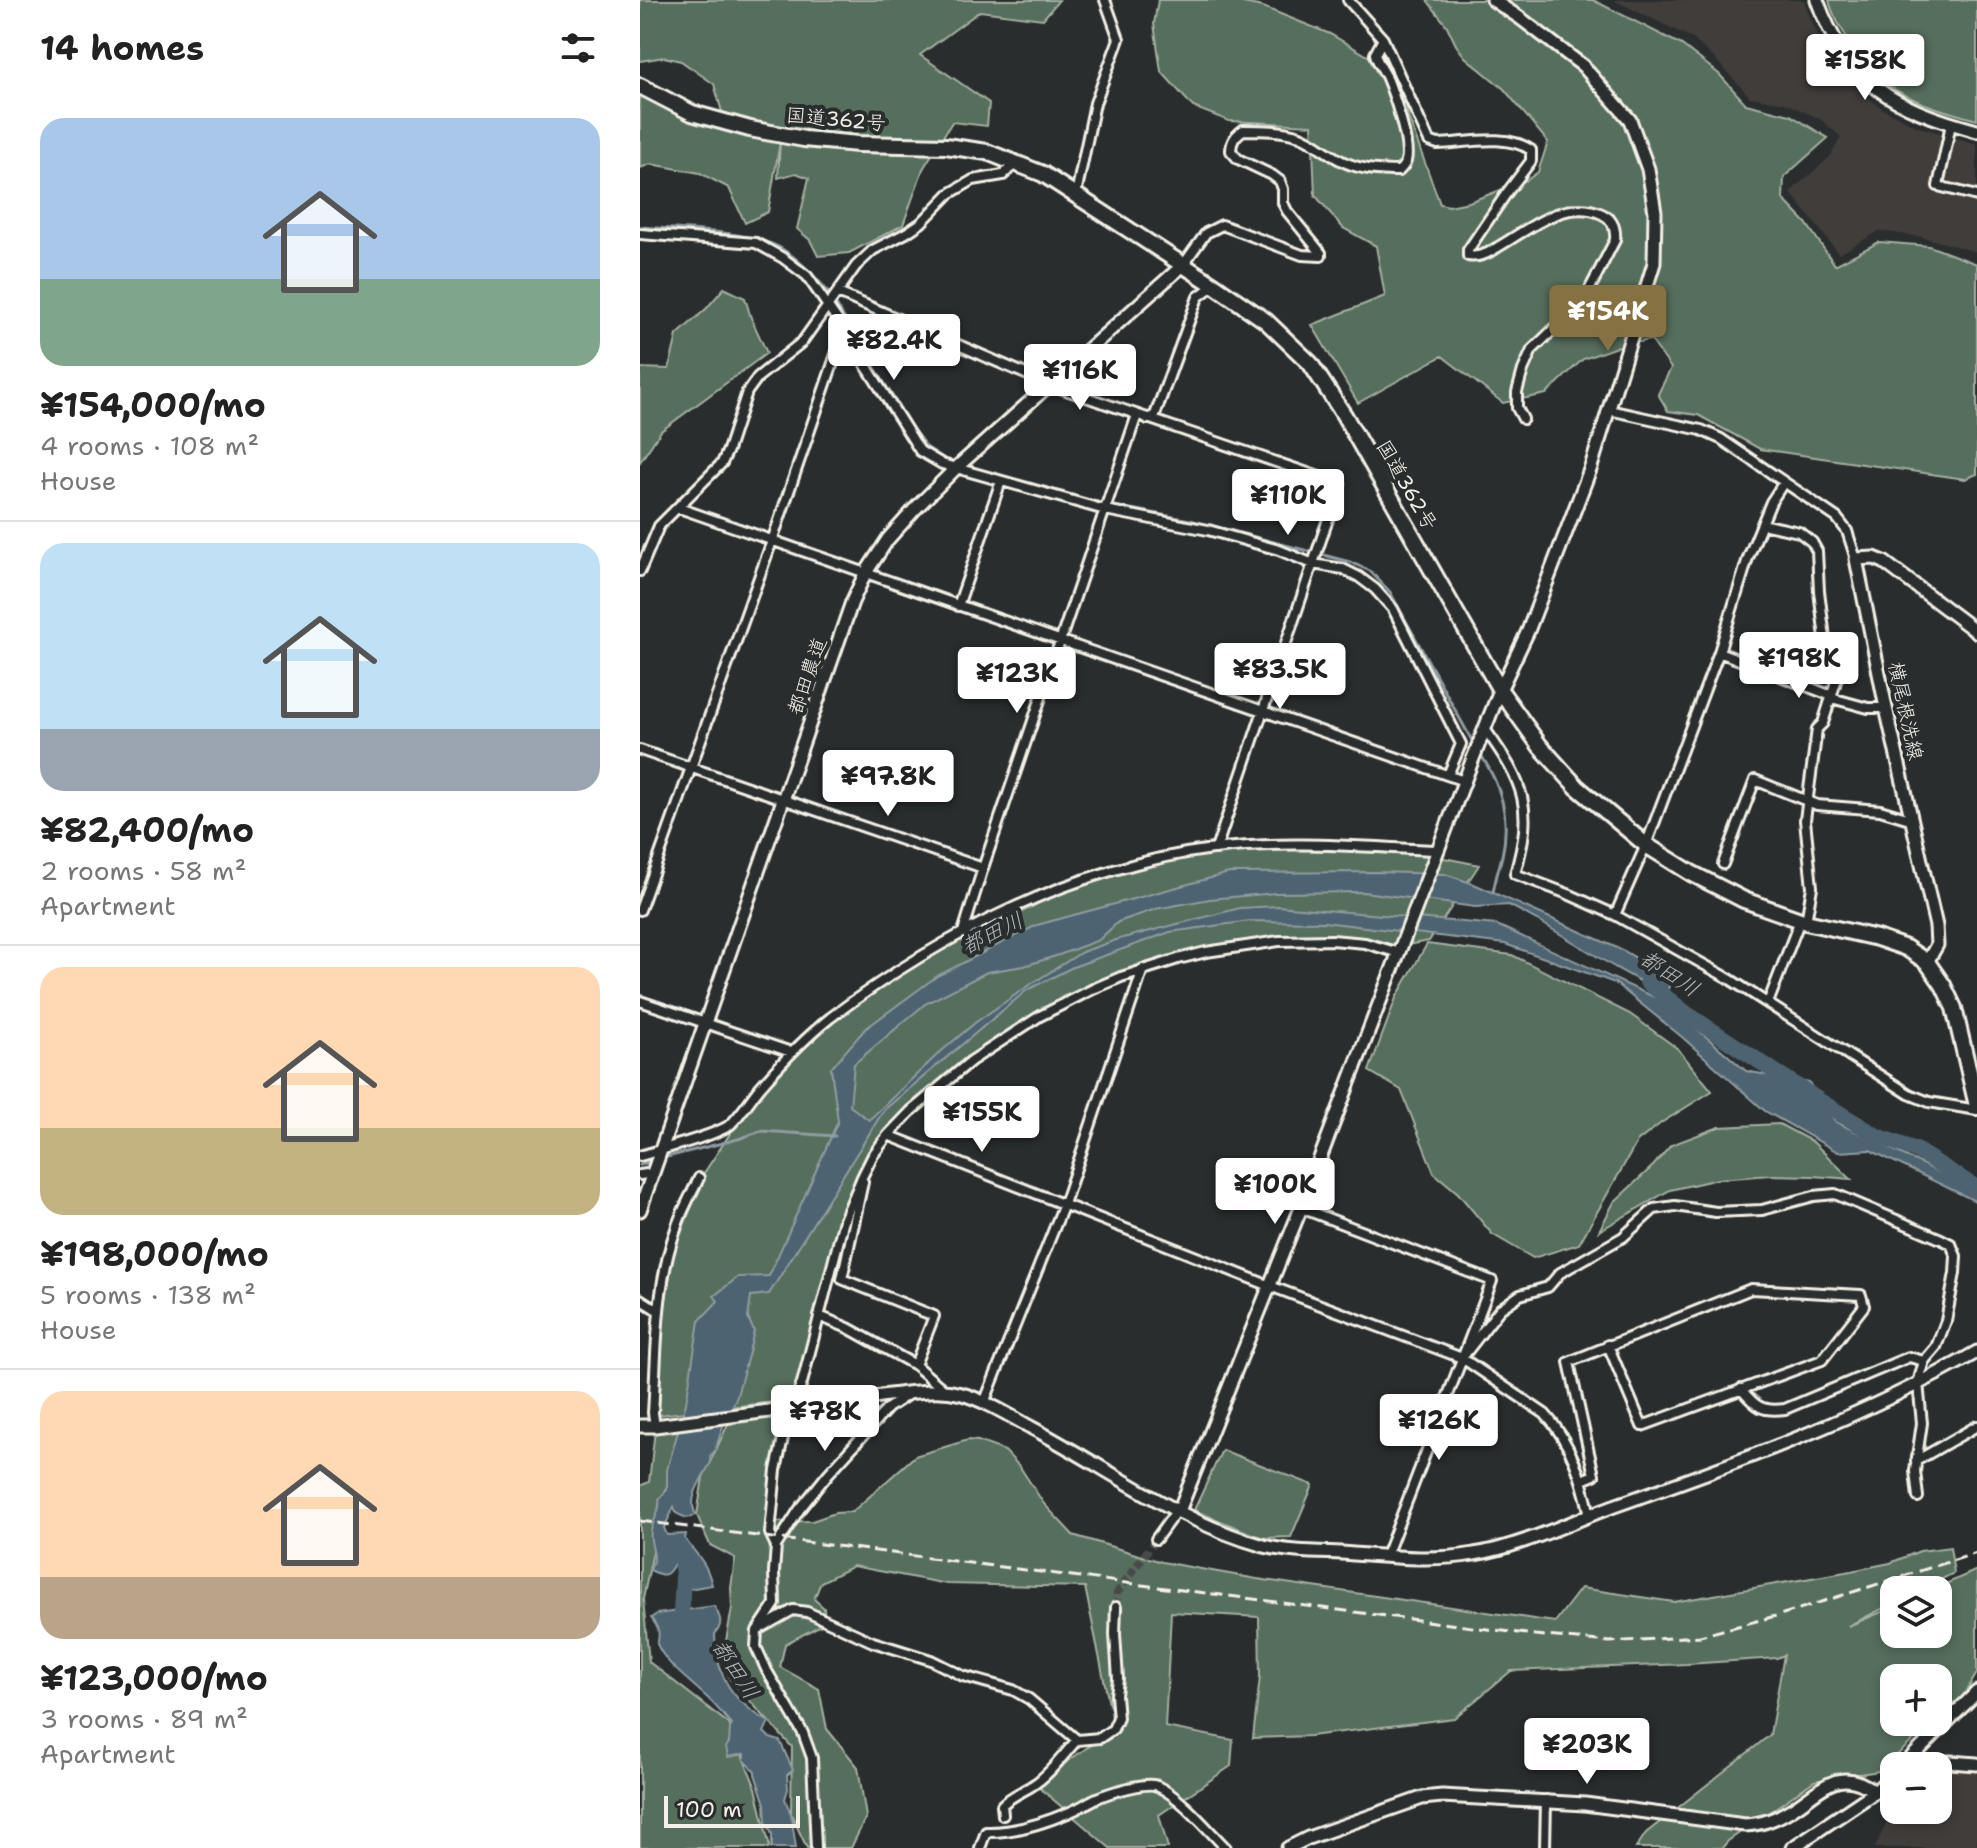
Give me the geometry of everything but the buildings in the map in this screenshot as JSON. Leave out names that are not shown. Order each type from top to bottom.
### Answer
[{"type":"highway","name":"国道362号","points":[[640,86],[692,113],[750,129],[804,139],[946,146],[987,152],[1043,174],[1266,321],[1310,363],[1344,415],[1500,690],[1540,746],[1577,787],[1646,845],[1744,900],[1803,921],[1877,938],[1906,948],[1927,962],[1954,1008],[1972,1059],[1977,1108]]},
{"type":"street","points":[[1076,194],[1095,103],[1119,39],[1105,0]]},
{"type":"street","points":[[1348,0],[1383,39],[1429,141],[1438,144],[1498,141],[1523,145],[1531,150],[1531,161],[1468,250],[1468,256],[1485,255],[1545,218],[1574,208],[1600,213],[1610,220],[1615,229],[1615,240],[1584,300],[1532,350],[1517,392],[1517,408],[1523,419]]},
{"type":"street","points":[[1156,1539],[1179,1511],[1301,1208],[1500,690],[1528,631],[1591,467],[1654,263],[1655,212],[1648,169],[1630,120],[1583,66],[1493,0]]},
{"type":"street","points":[[1817,0],[1839,49],[1868,81],[1920,114],[1977,131]]},
{"type":"street","points":[[1183,265],[1206,233],[1222,225],[1302,255],[1321,256],[1287,211],[1280,181],[1238,159],[1231,151],[1231,144],[1243,130],[1295,135],[1320,146],[1347,164],[1389,171],[1402,169],[1407,160],[1402,125],[1392,90],[1375,54],[1383,39]]},
{"type":"street","points":[[1951,124],[1938,186],[1977,196]]},
{"type":"street","points":[[640,571],[659,526],[722,463],[747,392],[758,377],[802,342],[856,266],[873,250],[921,223],[949,194],[973,180],[1003,175],[1016,163]]},
{"type":"street","points":[[640,234],[756,243],[783,258],[833,300],[1051,385],[1340,484],[1216,849]]},
{"type":"street","name":"都田農道","points":[[640,1210],[852,602],[865,574],[888,539],[956,468],[1183,265]]},
{"type":"street","points":[[1148,419],[1155,415],[1198,297],[1214,285]]},
{"type":"street","points":[[833,300],[844,331],[920,451],[942,464],[1279,550],[1314,563],[1343,569],[1375,589],[1393,609],[1461,744],[1448,775]]},
{"type":"street","points":[[640,910],[844,331]]},
{"type":"street","points":[[1609,410],[1701,430],[1721,439],[1837,518],[1847,531],[1856,559],[1874,558],[1884,562],[1977,632]]},
{"type":"street","points":[[963,932],[1137,415]]},
{"type":"street","points":[[958,606],[1001,481]]},
{"type":"street","points":[[1615,915],[1646,845],[1719,652],[1748,558],[1771,502],[1784,482]]},
{"type":"street","points":[[679,508],[1464,781]]},
{"type":"street","points":[[1762,524],[1799,532],[1812,542],[1817,551],[1826,646],[1828,650],[1842,654],[1843,659],[1823,723],[1817,729],[1807,802],[1806,842],[1812,887],[1803,921],[1768,1003]]},
{"type":"street","name":"横尾根洗線","points":[[1856,559],[1886,708],[1936,926],[1937,945],[1927,962]]},
{"type":"street","points":[[1719,652],[1835,699],[1868,708],[1886,708]]},
{"type":"street","points":[[1483,734],[1503,755],[1520,786],[1526,815],[1523,846],[1515,874],[1615,915],[1728,978],[1909,1094],[1929,1102],[1977,1108]]},
{"type":"street","points":[[640,750],[983,868]]},
{"type":"street","points":[[1723,864],[1755,780],[1817,805],[1880,810],[1913,820]]},
{"type":"street","points":[[640,1156],[729,1126],[791,1052],[854,1001],[963,932],[1041,896],[1159,857],[1216,849],[1287,845],[1436,854]]},
{"type":"street","points":[[776,1546],[770,1533],[776,1470],[790,1408],[819,1316],[844,1220],[867,1166],[888,1135],[911,1111],[950,1077],[1040,1016],[1093,989],[1143,969],[1206,952],[1288,940],[1365,943],[1399,953]]},
{"type":"street","points":[[984,1403],[1064,1204],[1143,969]]},
{"type":"street","points":[[640,1001],[791,1052]]},
{"type":"street","points":[[888,1135],[1270,1286],[1462,1358],[1545,1414],[1565,1442],[1582,1480],[1590,1515]]},
{"type":"street","points":[[867,1166],[842,1279],[934,1316],[915,1365]]},
{"type":"street","points":[[640,1175],[655,1170]]},
{"type":"street","points":[[655,1426],[653,1413],[659,1311],[676,1227],[699,1178]]},
{"type":"street","points":[[1462,1358],[1500,1309],[1520,1295],[1548,1287],[1560,1273],[1623,1237],[1654,1209],[1675,1206],[1716,1212],[1762,1210],[1814,1196],[1835,1194],[1951,1244],[1956,1256],[1946,1321],[1936,1347],[1924,1361],[1918,1383],[1922,1423],[1915,1471],[1918,1497]]},
{"type":"street","points":[[1301,1208],[1492,1281],[1386,1556]]},
{"type":"street","points":[[1582,1480],[1594,1475],[1569,1362],[1608,1345],[1751,1289],[1861,1295],[1864,1306],[1822,1360],[1642,1426],[1608,1345]]},
{"type":"street","points":[[640,1299],[659,1311]]},
{"type":"street","points":[[819,1316],[848,1328],[915,1365],[944,1390]]},
{"type":"street","points":[[640,1426],[875,1395],[944,1390],[984,1403],[1179,1511],[1238,1537],[1265,1546],[1292,1550],[1437,1559],[1477,1554],[1517,1542],[1736,1463],[1941,1373],[1977,1352]]},
{"type":"street","points":[[1741,1389],[1757,1406],[1770,1411],[1785,1409],[1909,1357],[1924,1361]]},
{"type":"street","points":[[816,1848],[812,1758],[803,1733],[756,1647],[757,1631],[775,1604],[776,1546],[799,1510],[888,1408],[910,1393]]},
{"type":"street","points":[[1916,1461],[1977,1426]]},
{"type":"street","points":[[1003,1815],[1002,1805],[1035,1784],[1077,1740],[1100,1738],[1113,1729],[1118,1718],[1116,1607]]},
{"type":"street","points":[[757,1631],[793,1610],[807,1612],[873,1642],[931,1660],[963,1676],[1013,1690],[1029,1699],[1077,1740]]},
{"type":"street","points":[[1917,1752],[1977,1692]]},
{"type":"street","points":[[1952,1762],[1977,1764]]},
{"type":"street","points":[[1288,1848],[1422,1798],[1442,1796],[1546,1800],[1745,1825],[1763,1824],[1791,1810],[1825,1784],[1839,1780],[1854,1780],[1875,1792]]},
{"type":"street","points":[[980,1848],[986,1832],[1024,1828],[1071,1812],[1097,1798],[1138,1785],[1155,1785],[1179,1801],[1226,1848]]},
{"type":"street","points":[[1792,1848],[1880,1787]]},
{"type":"street","points":[[1545,1848],[1546,1800]]},
{"type":"shaded area","points":[[1613,0],[1804,0],[1828,54],[1846,77],[1871,100],[1916,126],[1977,144],[1977,252],[1922,237],[1879,231],[1839,254],[1790,192],[1830,157],[1841,137],[1820,119],[1785,103],[1750,97],[1692,38]]},
{"type":"shaded area","points":[[1977,1765],[1977,1848],[1875,1848],[1886,1824],[1952,1824],[1952,1766]]},
{"type":"green space","points":[[640,0],[1059,0],[1043,19],[980,11],[920,55],[989,103],[987,126],[952,122],[923,169],[903,225],[849,253],[818,256],[810,240],[797,229],[809,178],[796,173],[778,178],[780,142],[768,212],[745,223],[729,188],[700,173],[651,164],[640,168],[640,93],[754,123],[722,112],[714,84],[681,61],[664,57],[640,61]]},
{"type":"green space","points":[[1158,0],[1239,0],[1263,7],[1330,34],[1390,69],[1440,204],[1449,206],[1469,202],[1527,180],[1538,172],[1548,142],[1504,89],[1465,57],[1427,0],[1593,0],[1682,45],[1719,74],[1746,104],[1790,115],[1828,138],[1784,177],[1783,199],[1806,223],[1835,265],[1879,242],[1929,246],[1977,264],[1977,474],[1965,479],[1760,449],[1698,415],[1668,411],[1658,394],[1671,368],[1651,340],[1622,345],[1583,359],[1546,394],[1503,403],[1442,356],[1358,403],[1312,325],[1385,296],[1376,246],[1343,228],[1315,195],[1312,125],[1229,121],[1193,107],[1161,71],[1154,24]]},
{"type":"green space","points":[[1829,0],[1977,0],[1977,120],[1917,101],[1877,76],[1861,59],[1842,30]]},
{"type":"green space","points":[[724,288],[745,298],[767,353],[661,431],[640,462],[640,368],[669,369],[677,335]]},
{"type":"green space","points":[[1344,849],[1424,854],[1479,865],[1429,941],[1401,946],[1265,939],[1140,964],[1062,997],[938,1087],[873,1155],[857,1178],[791,1400],[659,1415],[660,1340],[673,1255],[704,1173],[753,1099],[814,1037],[868,995],[970,933],[1070,890],[1134,868],[1228,850]]},
{"type":"green space","points":[[1427,944],[1512,955],[1630,1014],[1678,1049],[1712,1091],[1637,1142],[1579,1244],[1533,1258],[1492,1234],[1458,1193],[1434,1173],[1401,1090],[1369,1071],[1396,998]]},
{"type":"green space","points":[[1779,1124],[1813,1142],[1851,1179],[1771,1175],[1718,1179],[1670,1190],[1599,1231],[1614,1202],[1671,1145],[1719,1127]]},
{"type":"green space","points":[[785,1415],[770,1477],[769,1522],[812,1521],[835,1513],[852,1512],[915,1456],[968,1440],[978,1441],[1005,1451],[1020,1467],[1044,1504],[1073,1535],[1162,1562],[1257,1579],[1555,1622],[1581,1588],[1674,1602],[1851,1571],[1890,1563],[1920,1551],[1950,1547],[1954,1573],[1948,1576],[1880,1576],[1880,1610],[1848,1626],[1880,1613],[1880,1648],[1952,1648],[1952,1581],[1977,1570],[1977,1673],[1964,1695],[1952,1706],[1952,1664],[1880,1664],[1880,1736],[1918,1736],[1900,1752],[1880,1752],[1879,1771],[1814,1781],[1722,1848],[1636,1848],[1646,1833],[1770,1735],[1784,1655],[1687,1664],[1511,1671],[1454,1718],[1310,1736],[1253,1738],[1260,1677],[1259,1617],[1171,1612],[1165,1727],[1233,1740],[1231,1766],[1159,1815],[1168,1848],[1110,1848],[1035,1784],[1088,1747],[1120,1730],[1109,1704],[1085,1587],[947,1584],[853,1566],[821,1582],[814,1599],[824,1608],[825,1623],[785,1644],[780,1667],[819,1689],[827,1729],[858,1767],[866,1817],[851,1848],[807,1848],[791,1814],[792,1747],[730,1679],[724,1652],[732,1608],[735,1558],[710,1545],[697,1515],[703,1477],[729,1422]]},
{"type":"green space","points":[[679,1428],[643,1599],[649,1662],[729,1724],[756,1788],[770,1848],[640,1848],[640,1486],[649,1482],[655,1430]]},
{"type":"green space","points":[[1222,1450],[1313,1485],[1291,1537],[1262,1538],[1194,1510]]},
{"type":"water","points":[[1229,873],[1445,874],[1474,884],[1624,951],[1663,974],[1670,986],[1663,994],[1509,905],[1475,907],[1364,892],[1276,893],[1210,899],[1156,909],[1118,922],[1099,940],[1024,966],[987,972],[925,1004],[854,1064],[850,1106],[869,1120],[976,1022],[1082,952],[1119,939],[1240,908],[1278,906],[1497,925],[1667,1003],[1746,1071],[1809,1083],[1836,1122],[1977,1191],[1977,1202],[1870,1150],[1838,1152],[1765,1111],[1682,1037],[1615,983],[1505,944],[1324,922],[1250,921],[1170,932],[1073,967],[1027,990],[884,1110],[769,1294],[751,1296],[748,1318],[754,1331],[749,1352],[736,1399],[694,1495],[696,1515],[684,1517],[676,1513],[674,1507],[664,1528],[667,1535],[686,1534],[685,1539],[705,1565],[712,1585],[688,1589],[680,1566],[674,1564],[665,1574],[650,1570],[654,1558],[651,1531],[659,1499],[667,1489],[667,1470],[686,1403],[699,1321],[718,1301],[714,1296],[738,1277],[769,1276],[838,1121],[831,1068],[865,1029],[937,976],[1037,925]]},
{"type":"water","points":[[714,1606],[720,1620],[715,1634],[716,1649],[728,1686],[745,1705],[769,1722],[764,1732],[780,1741],[793,1770],[787,1775],[785,1799],[791,1814],[796,1848],[772,1848],[772,1834],[766,1822],[765,1804],[755,1771],[744,1760],[744,1754],[728,1757],[726,1747],[732,1725],[671,1664],[657,1644],[658,1630],[651,1618],[657,1614]]},
{"type":"waterway","points":[[640,227],[752,238],[782,249],[795,258],[828,292],[914,431],[926,447],[946,460]]},
{"type":"waterway","points":[[968,467],[1098,503],[1190,520],[1350,562],[1370,571],[1390,592],[1475,746]]},
{"type":"waterway","points":[[1479,752],[1498,789],[1504,814],[1502,856],[1493,893]]},
{"type":"waterway","name":"都田川","points":[[1647,982],[1687,1014],[1820,1101],[1877,1136],[1916,1150],[1977,1188]]},
{"type":"waterway","points":[[663,1158],[761,1131],[835,1136]]},
{"type":"waterway","points":[[640,1165],[652,1161]]},
{"type":"waterway","name":"都田川","points":[[681,1556],[681,1613],[689,1631]]},
{"type":"tunnel","points":[[1116,1607],[1117,1593],[1156,1539]]},
{"type":"railway","points":[[640,1521],[1610,1642],[1700,1636],[1783,1614],[1977,1553]]}]
